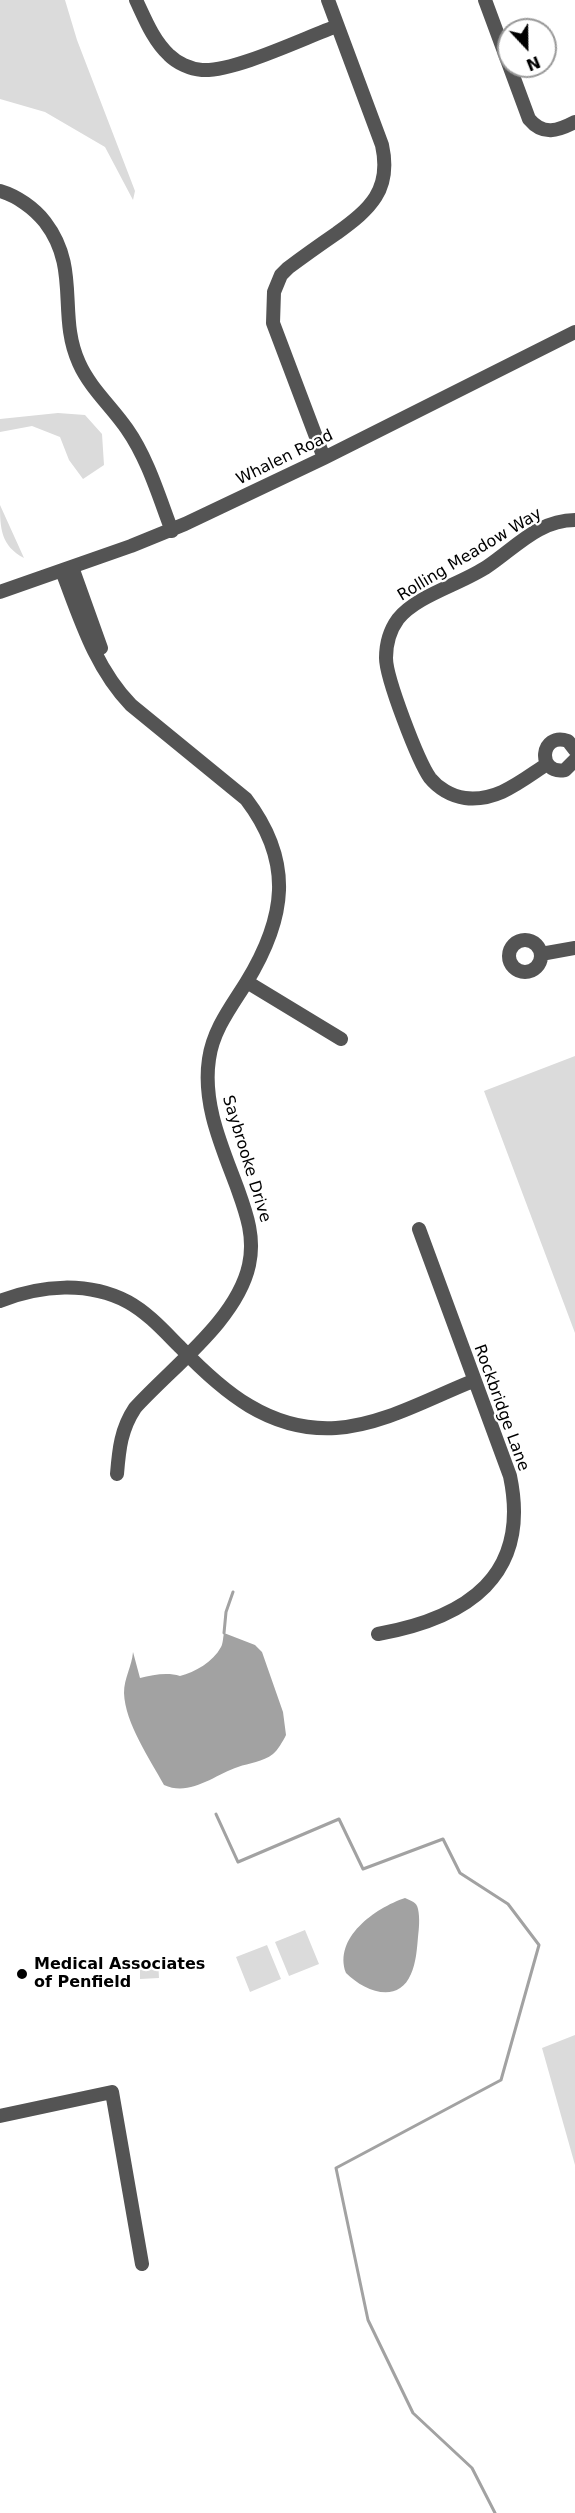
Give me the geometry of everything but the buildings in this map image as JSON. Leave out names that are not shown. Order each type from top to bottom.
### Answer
[{"type":"street","points":[[136,0],[162,48],[181,64],[201,70],[235,64],[337,26]]},
{"type":"street","points":[[324,458],[276,336],[273,323],[273,303],[281,275],[368,208],[381,189],[384,178],[382,145],[328,0]]},
{"type":"street","points":[[484,0],[530,119],[540,129],[548,131],[563,128],[575,122]]},
{"type":"street","points":[[0,191],[36,212],[54,234],[63,255],[72,338],[77,360],[93,386],[133,439],[172,531]]},
{"type":"street","name":"Whalen Road","points":[[0,592],[172,531],[324,458],[575,332]]},
{"type":"street","name":"Rolling Meadow Way","points":[[547,764],[495,796],[463,798],[439,787],[430,778],[416,751],[389,676],[386,649],[398,620],[408,610],[480,572],[543,527],[558,521],[575,520]]},
{"type":"street","name":"Saybrooke Drive","points":[[67,569],[85,632],[109,679],[131,705],[246,799],[260,817],[269,836],[278,866],[280,898],[270,939],[218,1029],[208,1060],[211,1112],[250,1223],[252,1244],[250,1264],[233,1305],[220,1322],[135,1408],[125,1424],[119,1446],[117,1474]]},
{"type":"street","points":[[575,750],[568,741],[563,739],[552,741],[544,754],[547,764],[560,771],[570,768],[575,760]]},
{"type":"street","points":[[541,954],[575,948]]},
{"type":"street","points":[[247,982],[342,1039]]},
{"type":"street","name":"Rockbridge Lane","points":[[378,1634],[403,1630],[429,1621],[475,1598],[495,1576],[512,1542],[514,1508],[510,1476],[473,1381],[419,1229]]},
{"type":"street","points":[[0,1301],[35,1290],[59,1287],[84,1289],[128,1302],[147,1315],[215,1383],[236,1399],[263,1415],[311,1427],[335,1428],[360,1425],[473,1381]]},
{"type":"street","points":[[0,2116],[112,2092],[142,2264]]},
{"type":"shaded area","points":[[0,0],[65,0],[77,40],[135,191],[133,200],[105,147],[45,112],[0,99]]},
{"type":"shaded area","points":[[58,413],[85,415],[102,434],[104,465],[83,479],[69,460],[60,437],[32,426],[0,432],[0,419]]},
{"type":"shaded area","points":[[0,505],[24,558],[11,548],[3,536]]},
{"type":"shaded area","points":[[575,1056],[575,1333],[484,1091]]},
{"type":"shaded area","points":[[224,1633],[255,1645],[262,1652],[283,1712],[286,1735],[275,1752],[265,1759],[238,1767],[193,1787],[174,1788],[164,1785],[133,1728],[125,1705],[124,1688],[133,1652],[140,1678],[165,1674],[180,1676],[208,1662],[222,1646]]},
{"type":"shaded area","points":[[405,1898],[415,1903],[419,1912],[413,1970],[405,1984],[398,1989],[380,1992],[362,1985],[346,1973],[344,1960],[346,1948],[359,1926],[381,1909]]},
{"type":"shaded area","points":[[305,1930],[319,1964],[289,1976],[275,1942]]},
{"type":"shaded area","points":[[267,1945],[281,1979],[250,1992],[236,1957]]},
{"type":"shaded area","points":[[140,1961],[158,1961],[159,1978],[140,1979]]},
{"type":"shaded area","points":[[575,2035],[575,2165],[542,2048]]},
{"type":"waterway","points":[[224,1633],[226,1612],[233,1592]]},
{"type":"waterway","points":[[216,1814],[238,1862],[339,1819],[363,1869],[443,1839],[460,1873],[508,1904],[539,1945],[501,2080],[336,2168],[368,2320],[413,2413],[472,2468],[495,2513]]},
{"type":"place","name":"Medical Associates of Penfield","points":[[22,1974]]}]
